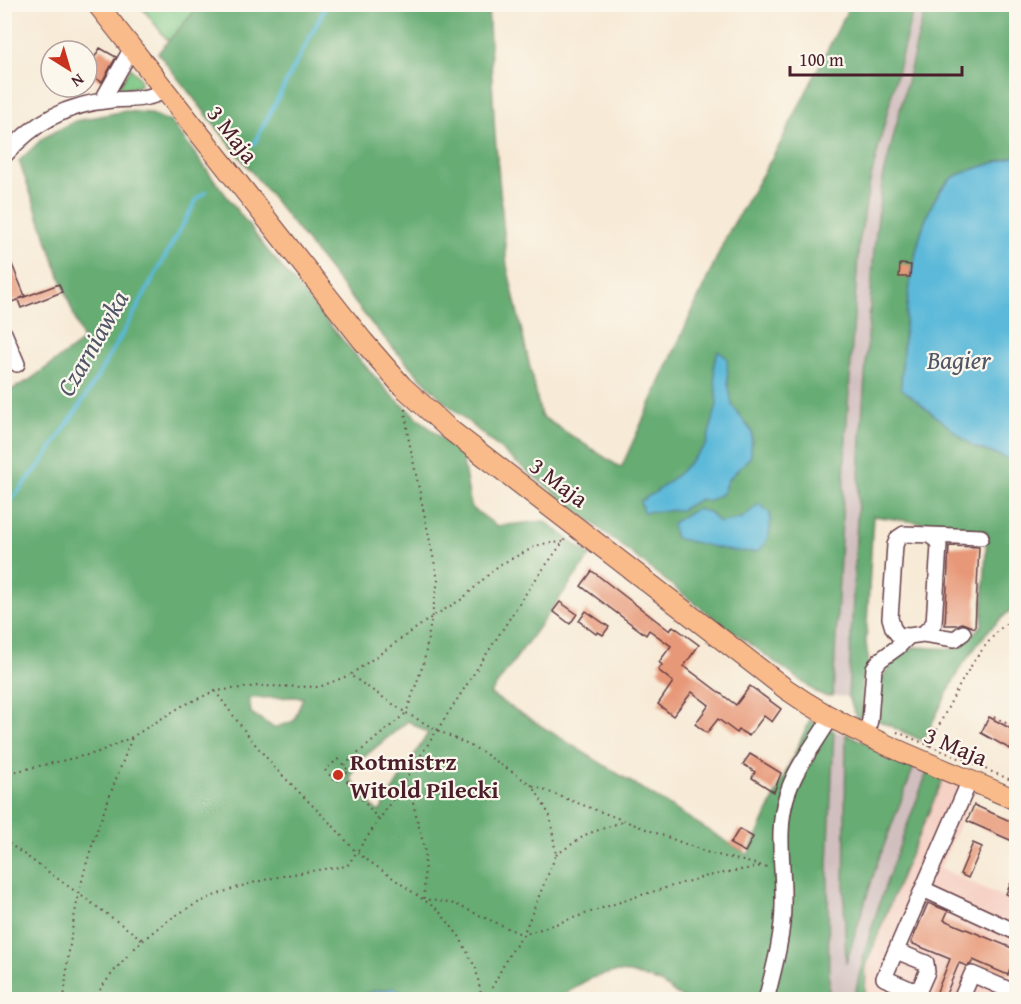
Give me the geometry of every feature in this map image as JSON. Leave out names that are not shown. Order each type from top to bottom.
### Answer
[{"type":"main road","name":"3 Maja","points":[[97,4],[363,341],[402,386],[465,441],[786,688],[831,717],[868,728],[926,752],[970,780],[1017,800]]},
{"type":"street","points":[[102,101],[132,48]]},
{"type":"street","points":[[4,156],[20,140],[57,114],[79,105],[155,95],[165,90]]},
{"type":"street","points":[[4,333],[17,364]]},
{"type":"street","points":[[963,633],[955,639],[898,634],[892,628],[890,618],[895,545],[903,534],[981,537]]},
{"type":"street","points":[[868,728],[874,668],[880,660],[933,622],[939,545],[929,535]]},
{"type":"street","points":[[766,999],[780,943],[783,903],[781,824],[786,798],[798,766],[831,717]]},
{"type":"street","points":[[896,951],[970,780]]},
{"type":"street","points":[[923,888],[1017,932]]},
{"type":"street","points":[[967,999],[962,997],[972,974],[1017,994],[1014,999]]},
{"type":"path","points":[[344,765],[406,713],[424,662],[438,580],[408,436],[402,386]]},
{"type":"path","points":[[93,999],[119,964],[143,940],[184,910],[213,895],[257,881],[305,871],[347,866],[530,587],[575,526]]},
{"type":"path","points":[[4,774],[96,753],[132,737],[182,706],[215,691],[258,686],[319,687],[350,675],[432,617],[462,599],[499,565],[541,544],[563,542]]},
{"type":"path","points":[[926,752],[974,662],[992,638],[1017,615]]},
{"type":"path","points":[[350,675],[406,713],[481,751],[533,786],[709,853],[781,869]]},
{"type":"path","points":[[215,691],[275,768],[356,852],[438,910],[459,936],[476,969],[484,999]]},
{"type":"path","points":[[994,717],[1017,728]]},
{"type":"path","points":[[868,728],[926,752],[1017,782]]},
{"type":"path","points":[[64,999],[79,893],[96,833],[132,737]]},
{"type":"path","points":[[338,759],[349,771],[343,776],[336,782],[326,770],[338,759]]},
{"type":"path","points":[[343,776],[379,820]]},
{"type":"path","points":[[405,780],[425,851],[424,899]]},
{"type":"path","points":[[484,999],[523,935],[555,855],[550,816],[533,786]]},
{"type":"path","points":[[555,855],[587,834],[626,821]]},
{"type":"path","points":[[4,840],[143,940]]},
{"type":"path","points":[[424,899],[455,904],[523,935],[638,896],[703,877],[762,866]]},
{"type":"shaded area","points":[[914,5],[926,5],[898,116],[856,545],[848,697],[833,696],[847,420],[860,244],[869,186]]},
{"type":"shaded area","points":[[834,731],[846,734],[844,900],[847,960],[877,864],[915,764],[928,770],[891,868],[860,966],[854,999],[829,1000],[828,865]]},
{"type":"shaded area","points":[[944,777],[974,791],[940,868],[1016,903],[1016,999],[865,1000],[866,965]]},
{"type":"green space","points":[[140,5],[200,5],[169,42]]},
{"type":"green space","points":[[200,5],[488,5],[495,135],[507,266],[541,416],[621,468],[727,235],[780,144],[850,5],[914,5],[869,186],[859,244],[847,420],[833,696],[825,696],[816,692],[693,602],[518,464],[446,403],[415,372],[371,323],[158,53]]},
{"type":"green space","points":[[926,5],[1016,5],[1016,156],[956,176],[941,191],[928,213],[912,273],[904,337],[901,387],[974,447],[1016,461],[1016,605],[987,632],[960,668],[923,741],[875,719],[876,693],[882,678],[896,657],[914,647],[956,649],[982,625],[987,532],[873,516],[866,643],[869,664],[862,682],[862,718],[857,717],[848,697],[862,419],[874,250],[882,183]]},
{"type":"green space","points":[[130,68],[139,77],[141,83],[139,86],[118,90]]},
{"type":"green space","points":[[125,111],[149,113],[171,122],[267,250],[345,343],[390,394],[462,456],[471,507],[497,526],[545,521],[590,556],[490,694],[748,855],[810,720],[834,731],[828,865],[829,999],[683,999],[659,982],[630,973],[615,972],[591,978],[573,988],[560,1000],[413,999],[395,988],[370,992],[351,1000],[5,999],[4,429],[13,417],[5,412],[5,393],[28,381],[83,341],[19,161],[43,138],[75,121]],"holes":[[[303,697],[294,721],[274,728],[251,713],[249,698]],[[408,721],[428,733],[380,811],[377,811],[350,778],[355,770],[353,766]]]},
{"type":"green space","points":[[846,734],[915,764],[877,864],[846,963],[844,900]]},
{"type":"green space","points":[[928,770],[944,777],[866,965],[865,999],[854,1000],[877,912]]},
{"type":"water","name":"Bagier","points":[[1016,156],[1016,461],[974,447],[901,388],[907,306],[912,273],[928,213],[941,191],[956,176]]},
{"type":"water","points":[[718,351],[727,358],[732,405],[752,432],[751,456],[727,481],[723,493],[709,501],[700,499],[681,510],[643,512],[640,501],[656,492],[679,473],[706,445],[717,405],[714,364]]},
{"type":"water","points":[[759,504],[770,513],[770,525],[768,539],[757,552],[731,551],[675,538],[672,523],[696,509],[709,512],[719,523],[742,518]]},
{"type":"water","points":[[395,988],[413,999],[351,999],[370,992]]},
{"type":"building","points":[[100,48],[116,57],[102,82],[99,80]]},
{"type":"building","points":[[4,245],[25,296],[19,299],[59,284],[62,292],[21,308],[18,300],[8,303],[4,294]]},
{"type":"building","points":[[900,264],[911,265],[910,277],[899,277]]},
{"type":"building","points":[[949,546],[979,547],[975,628],[962,623],[945,625]]},
{"type":"building","points":[[592,571],[670,631],[673,626],[699,645],[684,666],[736,705],[750,686],[781,709],[772,722],[764,716],[749,736],[739,730],[737,733],[718,719],[707,733],[695,724],[709,705],[692,692],[673,716],[658,704],[673,682],[658,670],[662,665],[659,662],[671,646],[649,630],[646,635],[581,586]]},
{"type":"building","points":[[560,602],[577,614],[570,624],[553,611]]},
{"type":"building","points":[[586,611],[609,627],[603,635],[598,632],[596,634],[579,621]]},
{"type":"building","points":[[989,717],[1017,732],[1017,737],[1010,749],[981,733]]},
{"type":"building","points":[[750,754],[781,773],[774,792],[752,778],[755,772],[743,764]]},
{"type":"building","points":[[974,805],[1017,824],[1017,843],[967,821]]},
{"type":"building","points":[[739,829],[753,837],[745,852],[730,844]]},
{"type":"building","points":[[973,843],[982,847],[968,878],[960,874]]},
{"type":"building","points":[[1017,870],[1017,899],[1006,894]]},
{"type":"building","points":[[928,903],[948,911],[944,920],[1017,950],[1017,971],[1010,969],[1008,975],[973,960],[967,966],[959,963],[944,999],[934,999],[950,959],[911,943]]},
{"type":"waterway","name":"Czarniawka","points":[[254,144],[327,4]]},
{"type":"waterway","name":"Czarniawka","points":[[4,509],[43,461],[86,396],[197,199],[206,192]]},
{"type":"place","name":"Rotmistrz Witold Pilecki","points":[[338,775]]}]
